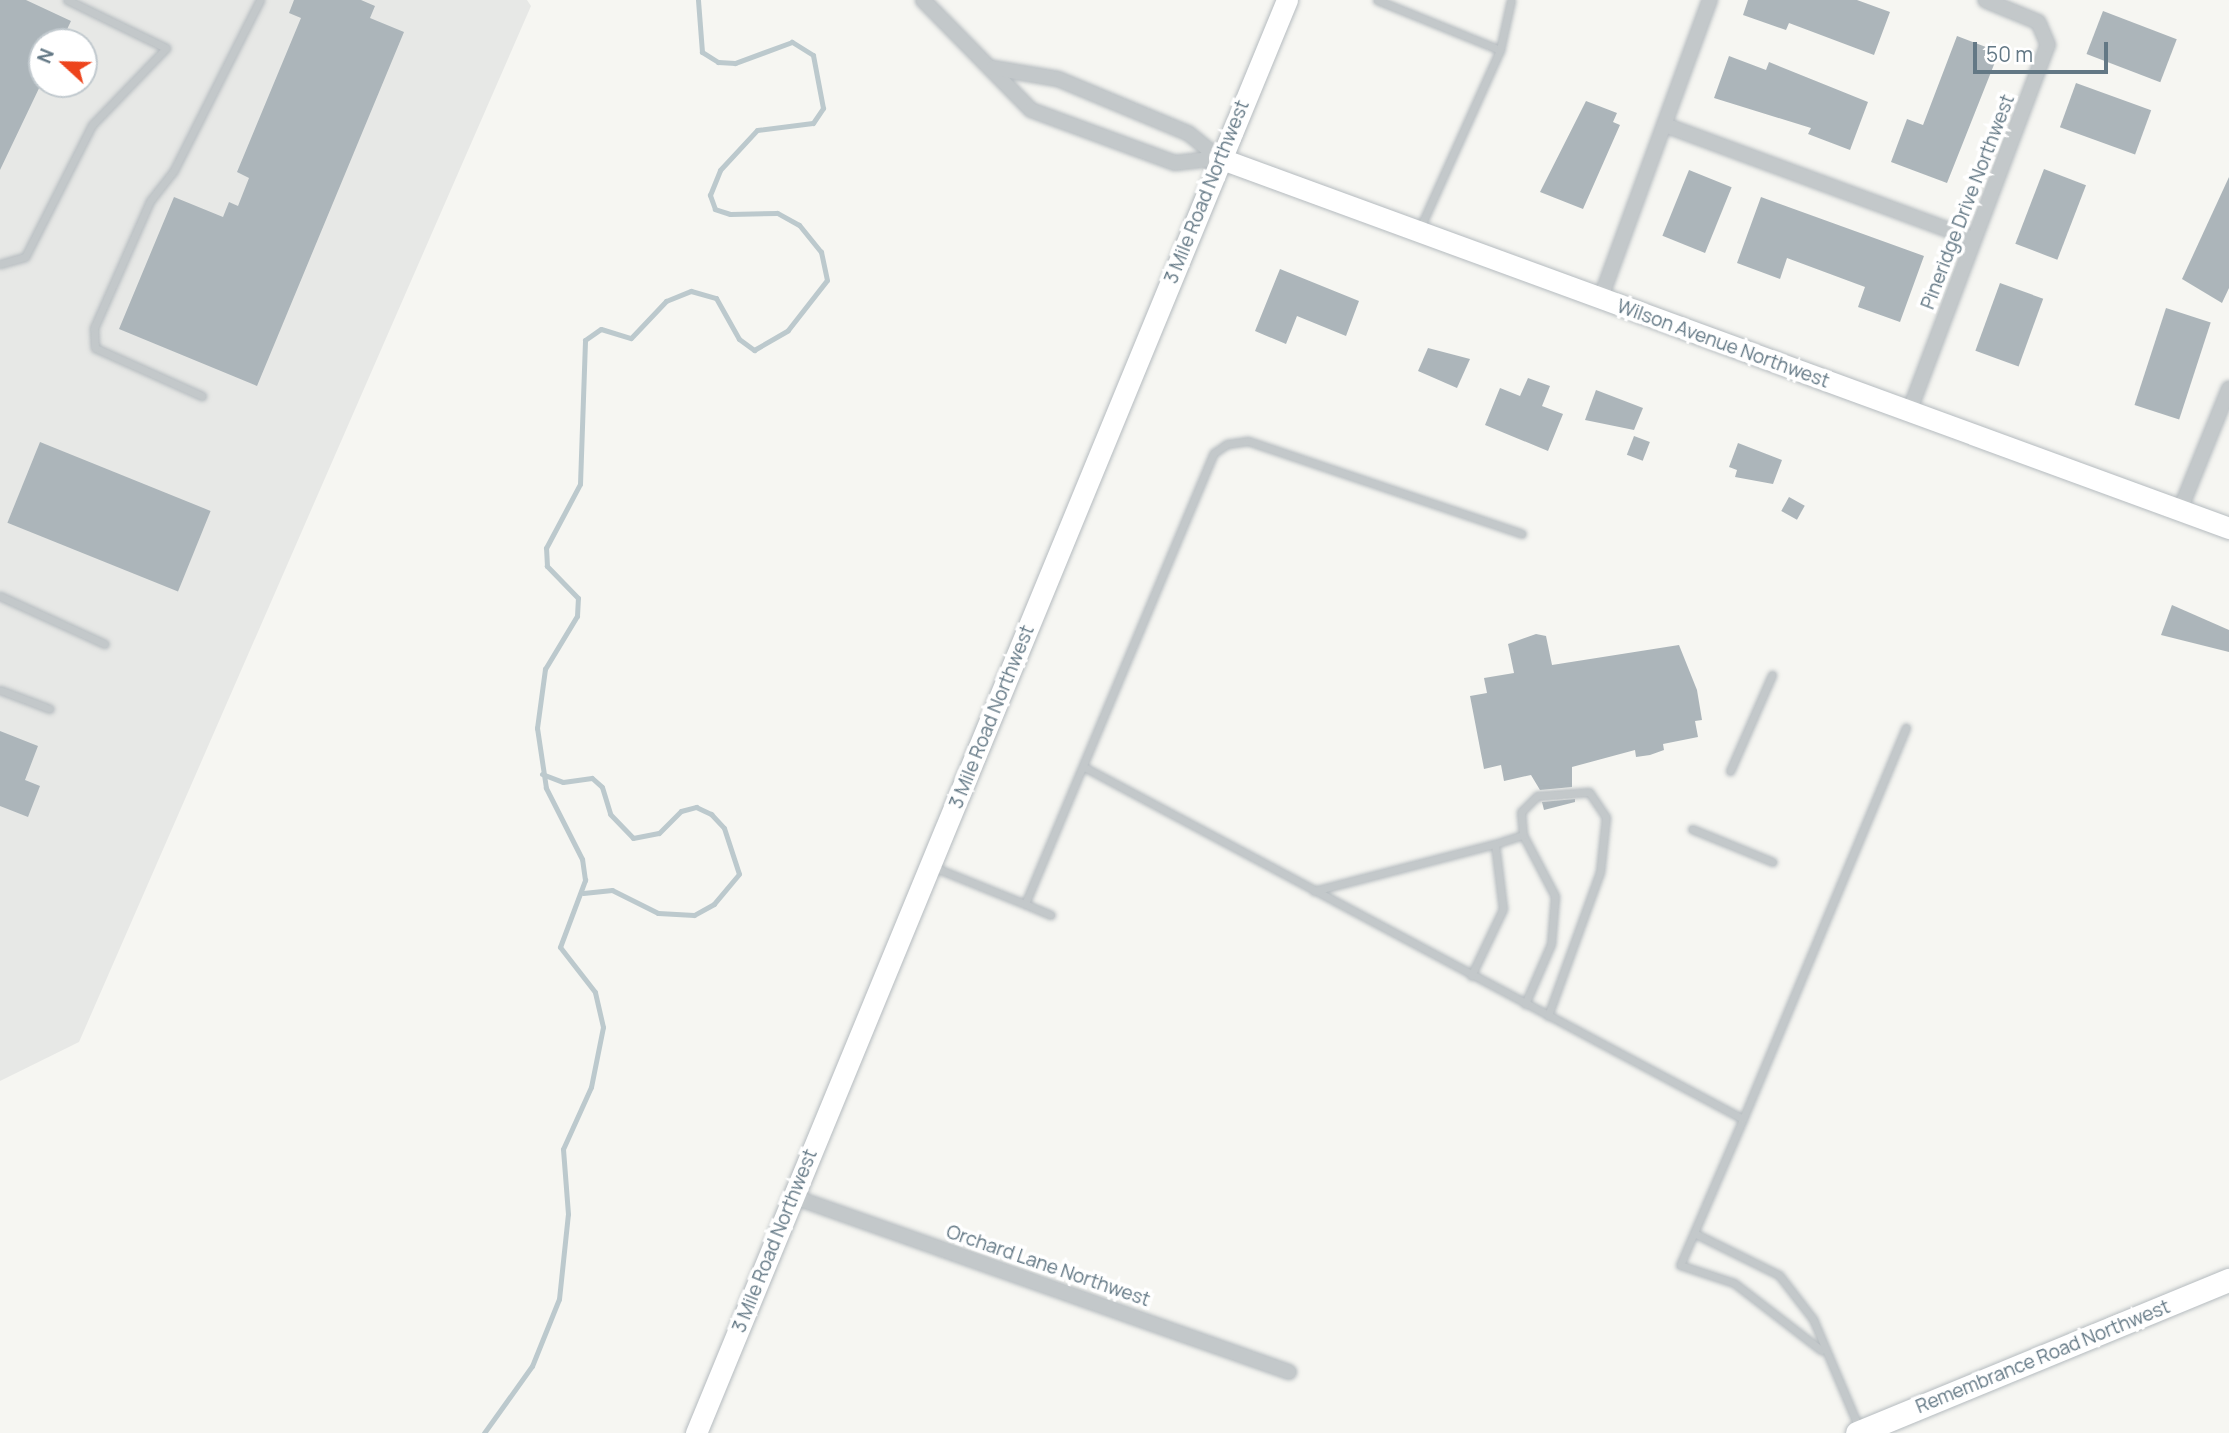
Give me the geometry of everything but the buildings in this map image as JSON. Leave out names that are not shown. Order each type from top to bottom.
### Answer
[{"type":"main road","name":"Remembrance Road Northwest","points":[[1859,1432],[2229,1280]]},
{"type":"street","points":[[923,0],[993,68],[1031,110],[1175,163],[1219,158]]},
{"type":"street","name":"3 Mile Road Northwest","points":[[696,1433],[1219,158],[1287,0]]},
{"type":"street","points":[[1600,300],[1710,0]]},
{"type":"street","name":"Pineridge Drive Northwest","points":[[1909,412],[2048,44],[2038,22],[1985,0]]},
{"type":"street","points":[[993,68],[1058,79],[1188,133],[1219,158]]},
{"type":"street","points":[[1665,125],[1974,239]]},
{"type":"street","name":"Wilson Avenue Northwest","points":[[1219,158],[1600,300],[2229,528]]},
{"type":"street","points":[[2180,510],[2229,389]]},
{"type":"street","name":"Orchard Lane Northwest","points":[[794,1197],[1289,1372]]},
{"type":"lane","points":[[0,264],[25,257],[92,125],[166,48],[67,0]]},
{"type":"lane","points":[[202,396],[95,348],[94,328],[150,201],[173,173],[260,0]]},
{"type":"lane","points":[[1377,0],[1500,50]]},
{"type":"lane","points":[[1417,232],[1500,50],[1511,0]]},
{"type":"lane","points":[[1025,904],[1214,453],[1227,444],[1248,441],[1522,534]]},
{"type":"lane","points":[[0,596],[105,644]]},
{"type":"lane","points":[[1730,771],[1772,675]]},
{"type":"lane","points":[[0,690],[50,709]]},
{"type":"lane","points":[[1821,1350],[1734,1283],[1680,1265],[1906,728]]},
{"type":"lane","points":[[1084,767],[1743,1119]]},
{"type":"lane","points":[[1525,1004],[1551,944],[1555,896],[1523,835],[1521,812],[1537,796],[1589,792],[1606,817],[1593,904],[1548,1016]]},
{"type":"lane","points":[[1692,829],[1773,862]]},
{"type":"lane","points":[[1313,891],[1523,835]]},
{"type":"lane","points":[[1472,976],[1503,909],[1495,844]]},
{"type":"lane","points":[[930,866],[1051,915]]},
{"type":"lane","points":[[1694,1233],[1779,1275],[1812,1319],[1821,1350],[1859,1432]]},
{"type":"shaded area","points":[[0,0],[527,0],[531,6],[79,1042],[0,1081]]},
{"type":"waterway","points":[[484,1433],[532,1366],[559,1299],[568,1214],[563,1149],[591,1087],[603,1027],[595,992],[560,947],[585,880],[582,859],[546,788],[537,728],[545,669],[577,616],[578,598],[547,566],[546,548],[580,484],[585,340],[601,329],[631,338],[666,301],[691,291],[716,298],[739,339],[754,350],[788,330],[827,280],[821,252],[799,225],[777,213],[730,214],[715,209],[710,195],[720,170],[757,130],[813,123],[823,108],[813,55],[792,42],[735,63],[718,62],[702,52],[698,0]]},
{"type":"waterway","points":[[542,774],[563,782],[592,778],[602,787],[610,814],[633,838],[659,833],[681,811],[696,807],[711,814],[724,828],[739,874],[714,904],[694,915],[658,913],[612,890],[583,893]]}]
